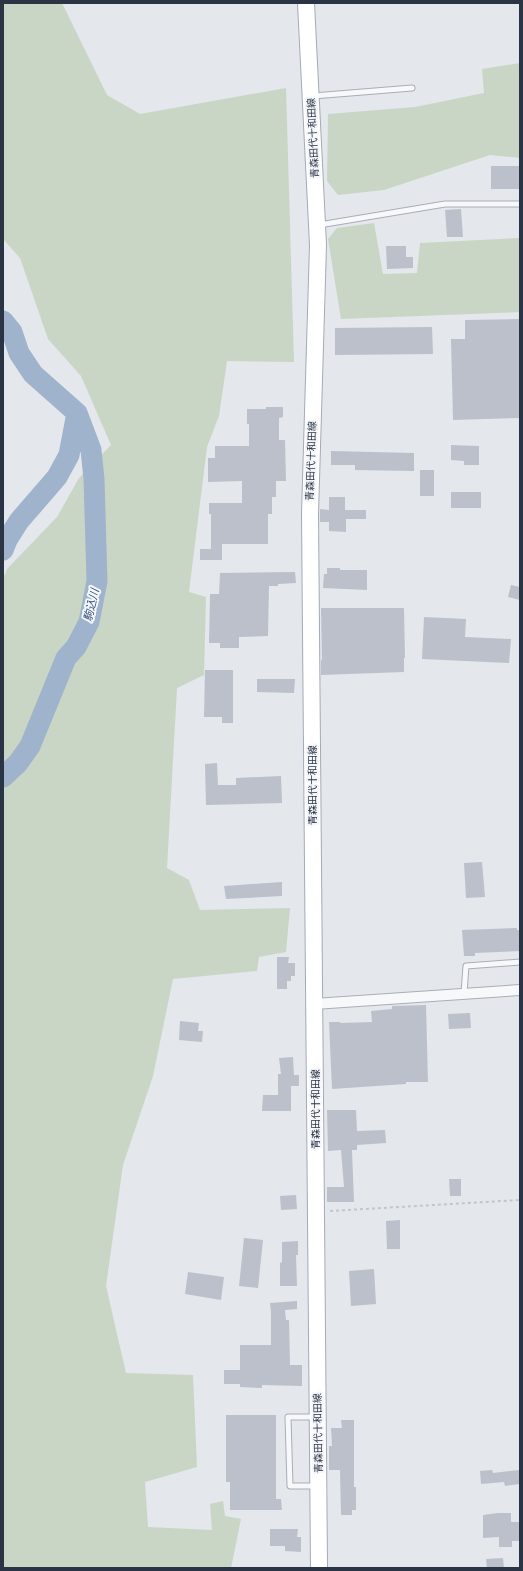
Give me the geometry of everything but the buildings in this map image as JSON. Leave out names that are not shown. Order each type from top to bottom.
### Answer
[{"type":"main road","name":"青森田代十和田線","points":[[306,3],[318,245],[310,514],[311,806],[319,1568]]},
{"type":"street","points":[[314,1004],[520,990]]},
{"type":"lane","points":[[310,96],[412,88]]},
{"type":"lane","points":[[317,225],[445,204],[520,204]]},
{"type":"lane","points":[[464,993],[466,966],[520,962]]},
{"type":"lane","points":[[318,1417],[288,1418],[290,1486],[318,1486]]},
{"type":"path","points":[[316,1212],[520,1200]]},
{"type":"green space","points":[[3,3],[62,3],[107,95],[140,114],[286,88],[294,362],[227,361],[219,416],[207,447],[189,592],[206,597],[204,675],[177,688],[167,868],[189,880],[200,910],[290,908],[286,952],[259,957],[257,971],[173,979],[153,1076],[123,1165],[106,1286],[126,1373],[193,1375],[197,1467],[145,1482],[148,1527],[212,1530],[210,1504],[223,1501],[225,1516],[241,1519],[231,1568],[3,1568],[3,579],[7,569],[57,517],[79,478],[111,445],[81,376],[48,339],[20,258],[3,239]]},
{"type":"green space","points":[[520,63],[520,158],[490,155],[384,190],[338,195],[327,181],[328,114],[415,107],[484,93],[482,69]]},
{"type":"green space","points":[[374,223],[383,274],[417,273],[420,243],[519,238],[520,312],[341,319],[328,239],[337,228]]},
{"type":"waterway","name":"駒込川","points":[[3,321],[12,332],[19,353],[33,374],[77,413],[91,450],[94,479],[97,581],[89,622],[76,647],[66,658],[30,746],[18,763],[3,777]]},
{"type":"waterway","name":"駒込川","points":[[3,550],[7,540],[19,521],[57,477],[69,455],[77,413]]}]
